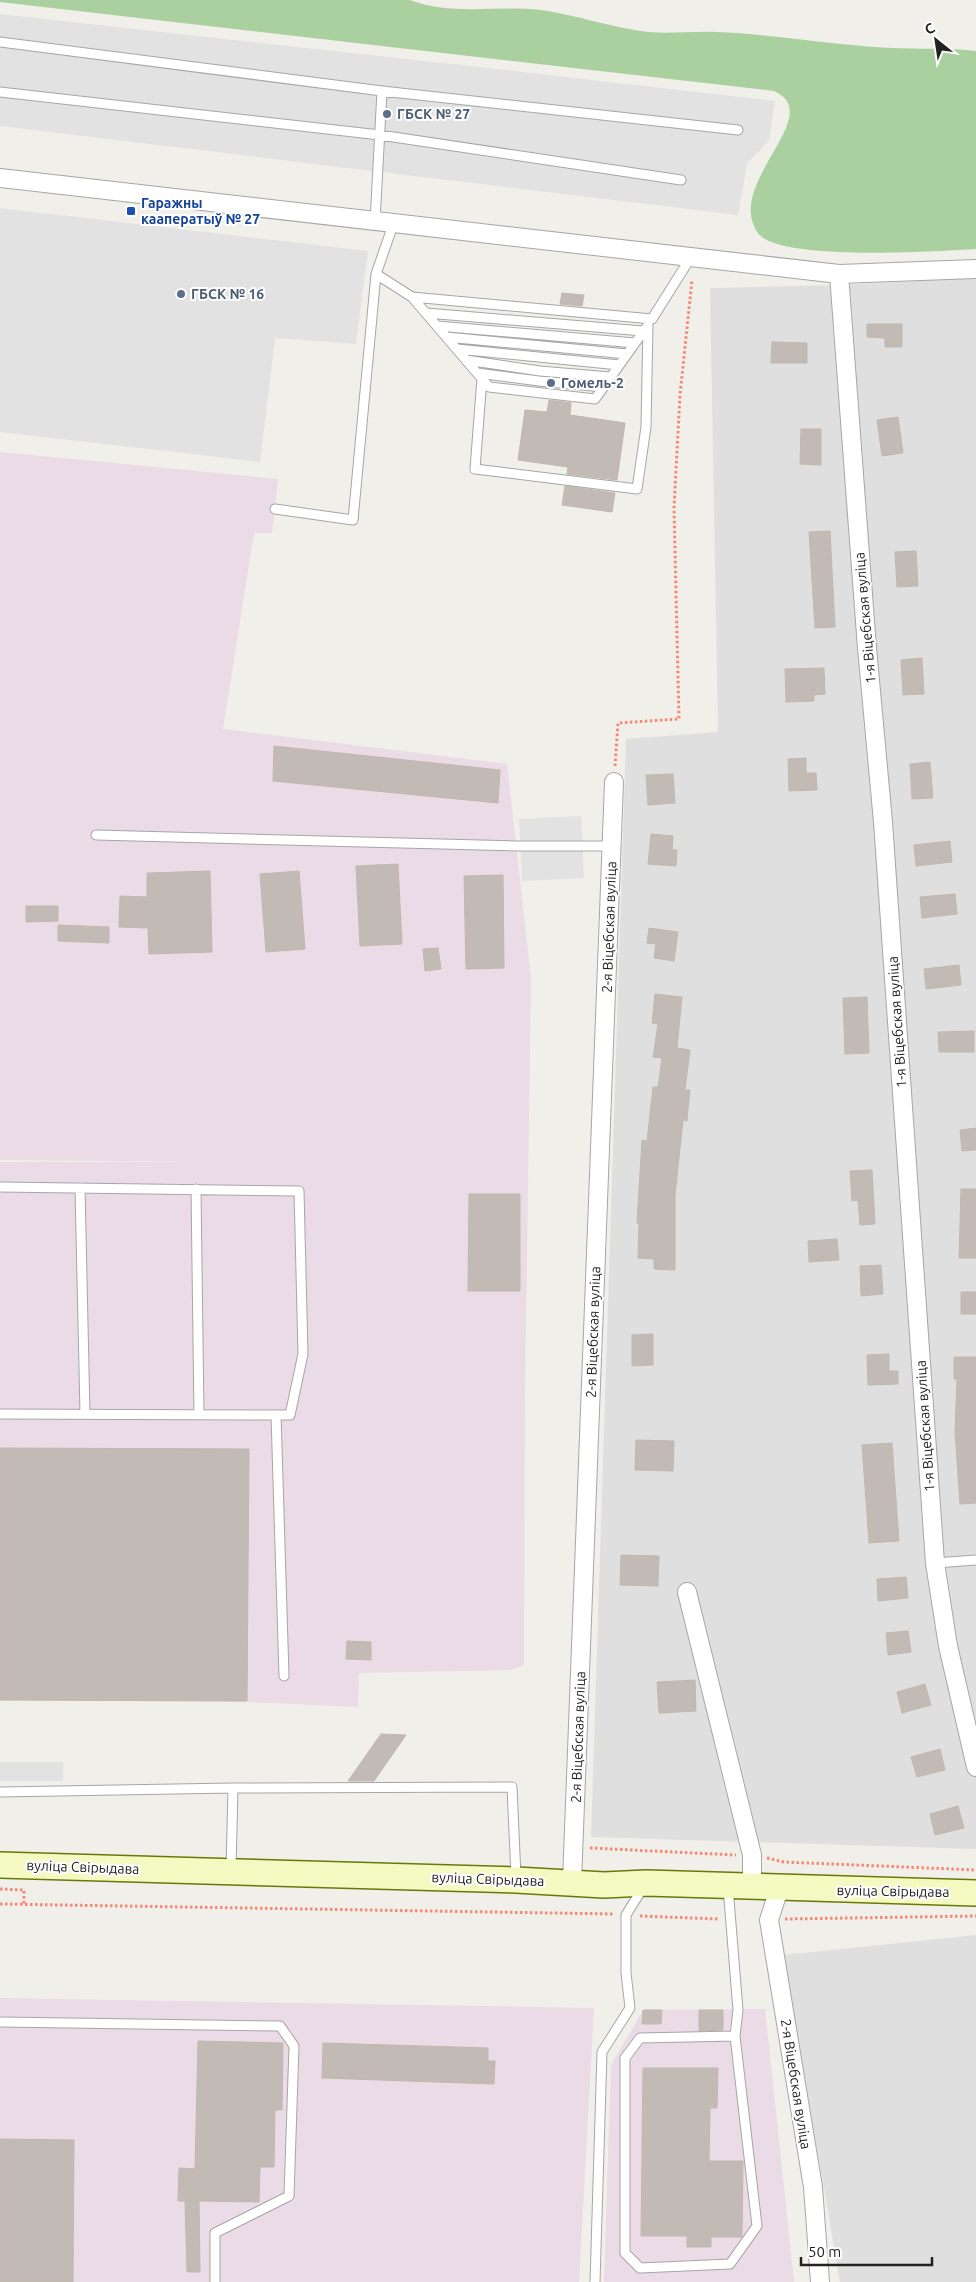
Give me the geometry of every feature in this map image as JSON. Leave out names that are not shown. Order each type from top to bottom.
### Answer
[{"type":"main road","name":"вуліца Свірыдава","points":[[0,1865],[516,1880],[604,1885],[646,1883],[779,1889],[976,1893]]},
{"type":"street","points":[[0,178],[839,274],[976,270]]},
{"type":"street","name":"1-я Віцебская вуліца","points":[[839,274],[867,648],[883,822],[935,1564],[948,1646],[976,1767]]},
{"type":"street","name":"2-я Віцебская вуліца","points":[[572,1882],[614,782]]},
{"type":"street","points":[[687,1592],[752,1855],[740,1887]]},
{"type":"street","name":"2-я Віцебская вуліца","points":[[779,1889],[769,1920],[813,2187],[820,2282]]},
{"type":"lane","points":[[0,42],[382,91],[738,130]]},
{"type":"lane","points":[[375,222],[382,91]]},
{"type":"lane","points":[[0,92],[380,135],[681,180]]},
{"type":"lane","points":[[274,509],[353,520],[376,274],[393,224]]},
{"type":"lane","points":[[376,274],[412,297],[489,388],[595,399],[693,258]]},
{"type":"lane","points":[[412,297],[648,325]]},
{"type":"lane","points":[[426,313],[648,325]]},
{"type":"lane","points":[[479,375],[475,469],[637,489],[646,427],[648,325]]},
{"type":"lane","points":[[437,326],[635,343]]},
{"type":"lane","points":[[446,338],[627,354]]},
{"type":"lane","points":[[456,349],[619,364]]},
{"type":"lane","points":[[466,360],[610,377]]},
{"type":"lane","points":[[479,375],[604,386]]},
{"type":"lane","points":[[96,835],[516,846],[612,846]]},
{"type":"lane","points":[[0,1187],[299,1191],[302,1354],[290,1415],[0,1414]]},
{"type":"lane","points":[[80,1188],[85,1414]]},
{"type":"lane","points":[[196,1189],[200,1415]]},
{"type":"lane","points":[[276,1415],[284,1676]]},
{"type":"lane","points":[[935,1564],[976,1560]]},
{"type":"lane","points":[[0,1792],[233,1788],[512,1787],[516,1880]]},
{"type":"lane","points":[[231,1872],[233,1788]]},
{"type":"lane","points":[[595,2282],[602,2052],[630,2008],[626,1973],[626,1914],[646,1883]]},
{"type":"lane","points":[[736,2036],[640,2038],[625,2058],[625,2252],[640,2268],[730,2264],[757,2226],[736,2036],[738,2010],[730,1919],[740,1887]]},
{"type":"lane","points":[[0,2022],[280,2026],[294,2046],[289,2196],[216,2233],[215,2282]]},
{"type":"path","points":[[614,782],[618,723],[679,719],[674,508],[680,395],[693,258]]},
{"type":"path","points":[[574,1848],[752,1855],[784,1862],[976,1870]]},
{"type":"path","points":[[0,1890],[24,1890],[24,1904]]},
{"type":"path","points":[[0,1904],[626,1914],[730,1919]]},
{"type":"path","points":[[769,1920],[976,1916]]},
{"type":"shaded area","name":"ГБСК № 27","points":[[0,14],[775,101],[769,140],[747,164],[738,215],[0,126]]},
{"type":"shaded area","name":"ГБСК № 16","points":[[0,208],[368,251],[356,344],[275,338],[260,462],[0,432]]},
{"type":"shaded area","points":[[976,278],[976,1849],[591,1837],[626,739],[718,732],[710,288],[841,285]]},
{"type":"shaded area","points":[[0,452],[278,479],[272,533],[254,533],[223,729],[507,764],[531,979],[525,1392],[524,1665],[511,1670],[359,1673],[358,1707],[248,1702],[0,1700],[0,1162],[202,1162],[0,1160]]},
{"type":"shaded area","points":[[581,816],[584,878],[522,881],[519,819]]},
{"type":"shaded area","points":[[0,1762],[63,1762],[63,1781],[0,1781]]},
{"type":"shaded area","points":[[976,1935],[976,2282],[840,2282],[784,1955]]},
{"type":"shaded area","points":[[0,1998],[594,2008],[579,2282],[0,2282]]},
{"type":"shaded area","points":[[765,2009],[794,2282],[604,2282],[611,2065],[643,2010]]},
{"type":"green space","points":[[0,0],[410,0],[442,8],[541,10],[621,28],[648,32],[736,33],[874,47],[976,51],[976,249],[861,253],[826,251],[795,248],[772,242],[758,233],[751,214],[753,194],[783,134],[789,116],[787,102],[774,91],[0,2]]},
{"type":"building","points":[[562,293],[584,295],[582,306],[560,304]]},
{"type":"building","points":[[867,324],[902,324],[902,347],[885,347],[885,338],[867,337]]},
{"type":"building","points":[[772,342],[807,343],[807,363],[771,363]]},
{"type":"building","points":[[549,400],[571,403],[570,415],[625,423],[617,480],[567,474],[568,467],[518,460],[525,410],[547,412]]},
{"type":"building","points":[[898,417],[903,453],[882,456],[877,420]]},
{"type":"building","points":[[801,429],[821,429],[821,465],[800,464]]},
{"type":"building","points":[[565,486],[615,493],[612,512],[562,505]]},
{"type":"building","points":[[830,531],[835,627],[815,628],[809,532]]},
{"type":"building","points":[[916,551],[918,586],[897,587],[895,552]]},
{"type":"building","points":[[922,658],[924,694],[903,695],[901,660]]},
{"type":"building","points":[[824,668],[825,694],[814,695],[814,701],[786,702],[785,669]]},
{"type":"building","points":[[274,746],[500,770],[498,803],[273,781]]},
{"type":"building","points":[[806,758],[806,773],[816,773],[817,790],[789,791],[788,759]]},
{"type":"building","points":[[930,762],[933,798],[912,799],[910,764]]},
{"type":"building","points":[[673,774],[675,803],[648,805],[646,775]]},
{"type":"building","points":[[651,834],[673,836],[672,850],[677,850],[676,866],[648,864]]},
{"type":"building","points":[[950,841],[952,862],[916,866],[914,845]]},
{"type":"building","points":[[398,864],[402,944],[360,946],[356,866]]},
{"type":"building","points":[[210,871],[212,952],[149,954],[148,928],[119,927],[120,896],[147,897],[147,873]]},
{"type":"building","points":[[299,871],[305,949],[266,952],[260,874]]},
{"type":"building","points":[[503,875],[504,968],[466,969],[464,876]]},
{"type":"building","points":[[955,894],[957,914],[922,918],[920,897]]},
{"type":"building","points":[[26,906],[58,906],[58,921],[26,922]]},
{"type":"building","points":[[58,925],[109,927],[109,943],[58,941]]},
{"type":"building","points":[[649,928],[678,932],[674,961],[654,958],[656,944],[647,943]]},
{"type":"building","points":[[438,948],[441,969],[425,971],[423,949]]},
{"type":"building","points":[[959,965],[961,985],[926,989],[924,969]]},
{"type":"building","points":[[655,994],[682,997],[677,1048],[690,1050],[685,1090],[690,1090],[687,1121],[683,1120],[675,1195],[675,1270],[654,1269],[654,1259],[638,1258],[639,1223],[637,1223],[642,1140],[647,1141],[653,1087],[658,1087],[662,1058],[653,1057],[658,1024],[652,1023]]},
{"type":"building","points":[[867,997],[869,1053],[845,1054],[843,998]]},
{"type":"building","points":[[974,1031],[974,1052],[939,1052],[938,1032]]},
{"type":"building","points":[[976,1128],[976,1150],[962,1151],[960,1130]]},
{"type":"building","points":[[872,1170],[875,1224],[860,1225],[858,1200],[852,1201],[850,1171]]},
{"type":"building","points":[[961,1189],[976,1189],[976,1258],[959,1258]]},
{"type":"building","points":[[469,1194],[520,1194],[520,1291],[468,1291]]},
{"type":"building","points":[[837,1239],[839,1260],[809,1262],[808,1241]]},
{"type":"building","points":[[881,1265],[883,1294],[861,1296],[860,1266]]},
{"type":"building","points":[[961,1292],[976,1292],[976,1314],[961,1314]]},
{"type":"building","points":[[653,1334],[653,1365],[632,1366],[632,1335]]},
{"type":"building","points":[[889,1354],[889,1371],[898,1371],[898,1384],[868,1385],[867,1355]]},
{"type":"building","points":[[954,1357],[976,1357],[976,1503],[960,1504],[955,1431],[957,1379],[954,1379]]},
{"type":"building","points":[[636,1440],[674,1441],[673,1471],[635,1470]]},
{"type":"building","points":[[892,1443],[899,1541],[869,1543],[862,1445]]},
{"type":"building","points":[[0,1448],[249,1449],[247,1701],[0,1700]]},
{"type":"building","points":[[621,1555],[659,1556],[658,1586],[620,1585]]},
{"type":"building","points":[[906,1577],[908,1598],[878,1601],[877,1579]]},
{"type":"building","points":[[908,1631],[911,1652],[888,1655],[886,1633]]},
{"type":"building","points":[[347,1641],[371,1642],[371,1660],[346,1659]]},
{"type":"building","points":[[695,1680],[696,1711],[659,1713],[657,1682]]},
{"type":"building","points":[[925,1684],[931,1705],[902,1713],[897,1692]]},
{"type":"building","points":[[381,1734],[406,1735],[374,1781],[348,1781]]},
{"type":"building","points":[[940,1749],[945,1770],[917,1777],[911,1757]]},
{"type":"building","points":[[958,1806],[964,1828],[935,1835],[930,1814]]},
{"type":"building","points":[[643,2010],[662,2010],[661,2024],[642,2024]]},
{"type":"building","points":[[699,2010],[723,2010],[723,2030],[699,2031]]},
{"type":"building","points":[[198,2041],[283,2043],[282,2110],[275,2110],[274,2167],[260,2167],[259,2202],[199,2201],[200,2272],[187,2272],[185,2201],[178,2201],[179,2168],[195,2169]]},
{"type":"building","points":[[323,2043],[488,2048],[488,2061],[495,2061],[494,2084],[322,2078]]},
{"type":"building","points":[[643,2068],[718,2068],[717,2108],[710,2108],[709,2161],[743,2161],[742,2237],[711,2237],[711,2247],[687,2247],[687,2236],[641,2236]]},
{"type":"building","points":[[0,2139],[74,2140],[73,2282],[0,2282]]},
{"type":"place","name":"ГБСК № 27","points":[[387,114]]},
{"type":"place","name":"Гаражны кааператыў № 27","points":[[131,211]]},
{"type":"place","name":"ГБСК № 16","points":[[181,294]]},
{"type":"place","name":"Гомель-2","points":[[551,383]]}]
